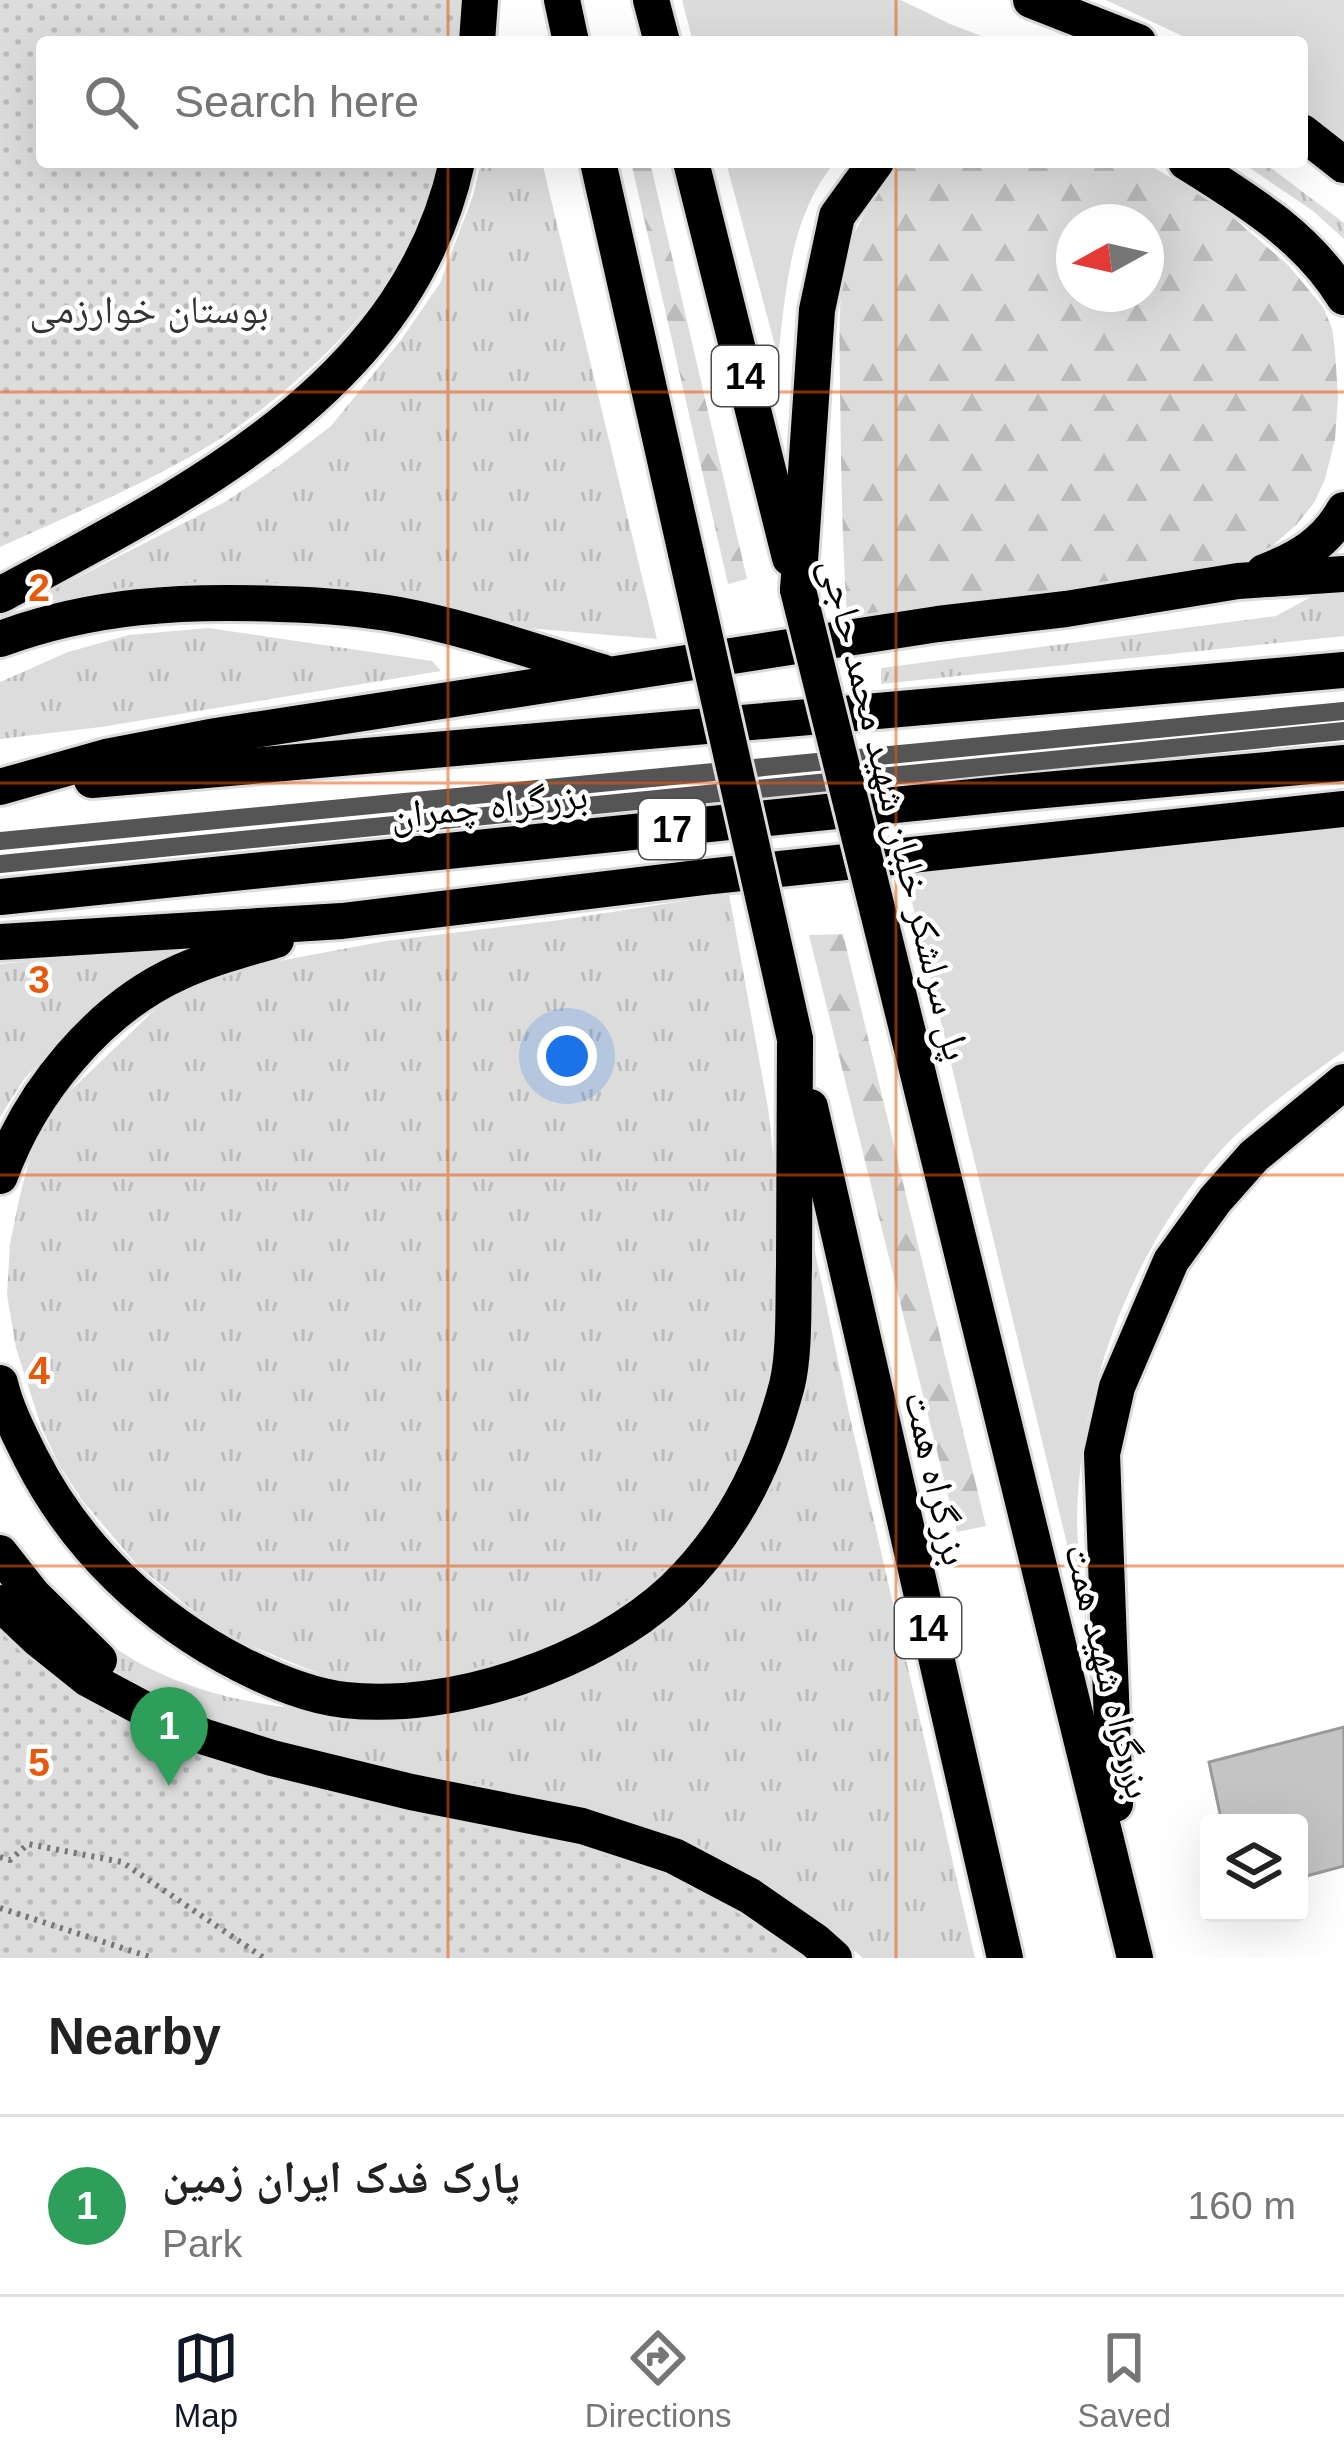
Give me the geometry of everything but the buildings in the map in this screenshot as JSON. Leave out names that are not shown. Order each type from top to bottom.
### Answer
[{"type":"highway","points":[[477,36],[480,0]]},
{"type":"highway","points":[[651,0],[660,36]]},
{"type":"highway","points":[[1030,0],[1123,36]]},
{"type":"highway","points":[[1308,137],[1344,165]]},
{"type":"highway","points":[[0,595],[194,486],[314,399],[358,354],[392,307],[450,197],[457,168]]},
{"type":"highway","name":"14","points":[[599,168],[795,1040]]},
{"type":"highway","name":"پل سرلشکر خلبان شهید محمد حاجی","points":[[693,168],[1018,1477]]},
{"type":"highway","points":[[798,590],[818,310],[837,216],[872,168]]},
{"type":"highway","points":[[1195,168],[1282,226],[1344,297]]},
{"type":"highway","points":[[1238,581],[1294,560],[1322,541],[1344,510]]},
{"type":"highway","points":[[0,788],[106,757],[194,740],[1238,581],[1344,574]]},
{"type":"highway","points":[[0,639],[94,611],[148,605],[204,601],[338,607],[449,626],[611,674]]},
{"type":"highway","name":"بزرگراه چمران","points":[[0,788],[1344,670]]},
{"type":"highway","name":"بزرگراه چمران","points":[[0,897],[1344,763]]},
{"type":"highway","points":[[0,942],[342,921],[729,874],[1344,809]]},
{"type":"highway","points":[[0,1176],[26,1118],[47,1086],[103,1024],[144,992],[226,954],[342,921]]},
{"type":"highway","points":[[0,1383],[39,1473],[83,1540],[153,1609],[224,1656],[266,1677],[345,1700],[401,1700],[450,1696],[569,1658],[646,1611],[692,1570],[749,1486],[769,1438],[788,1382],[793,1307],[795,1040]]},
{"type":"highway","name":"بزرگراه همت","points":[[795,1040],[1005,1958]]},
{"type":"highway","points":[[1118,1886],[1102,1454],[1117,1387],[1171,1261],[1215,1200],[1254,1156],[1344,1082]]},
{"type":"highway","name":"بزرگراه شهید همت","points":[[1018,1477],[1118,1886]]},
{"type":"highway","points":[[0,1552],[33,1595],[159,1717]]},
{"type":"highway","points":[[0,1603],[88,1679],[205,1737],[411,1792],[582,1826],[674,1856],[750,1896],[834,1958]]},
{"type":"highway","name":"14","points":[[1118,1886],[1135,1958]]},
{"type":"lane","points":[[0,842],[1344,711]]},
{"type":"lane","points":[[0,864],[1344,731]]},
{"type":"path","points":[[0,1857],[10,1860],[28,1844],[122,1862],[264,1958]]},
{"type":"path","points":[[0,1908],[153,1958]]},
{"type":"green space","name":"بوستان خوارزمی","points":[[0,0],[462,0],[460,36],[36,36],[36,168],[439,168],[428,206],[396,269],[352,326],[301,377],[246,421],[189,457],[0,547]]},
{"type":"green space","points":[[682,0],[901,0],[981,36],[691,36]]},
{"type":"green space","points":[[1106,0],[1344,0],[1344,145],[1308,116],[1308,36],[1182,36]]},
{"type":"green space","points":[[480,168],[543,168],[657,639],[503,626],[320,594],[210,582],[124,588],[44,602],[51,591],[225,502],[331,426],[440,283]]},
{"type":"green space","points":[[632,168],[651,168],[747,579],[728,584]]},
{"type":"green space","points":[[728,168],[831,168],[799,230],[778,357]]},
{"type":"green space","points":[[898,168],[1154,168],[1220,206],[1289,266],[1323,307],[1332,328],[1338,397],[1335,439],[1314,503],[1270,548],[1229,568],[1077,594],[847,618],[841,292],[857,229]]},
{"type":"green space","points":[[1250,168],[1271,168],[1344,223],[1344,239],[1313,211]]},
{"type":"green space","points":[[1344,579],[1344,636],[881,684],[881,668],[1276,616]]},
{"type":"green space","points":[[209,628],[432,661],[441,671],[0,739],[0,682],[68,652],[129,635]]},
{"type":"green space","points":[[1344,823],[1344,1051],[1265,1109],[1222,1149],[1162,1229],[1117,1320],[1088,1418],[1080,1468],[1077,1532],[1087,1627],[905,873]]},
{"type":"green space","points":[[729,894],[768,1108],[779,1205],[777,1356],[765,1412],[743,1467],[692,1548],[623,1611],[528,1659],[417,1685],[374,1687],[320,1674],[236,1640],[202,1618],[138,1566],[82,1500],[41,1426],[16,1348],[7,1295],[10,1244],[30,1157],[68,1093],[164,1001],[198,983],[263,964],[386,941]]},
{"type":"green space","points":[[843,934],[986,1526],[957,1532],[809,935]]},
{"type":"green space","points":[[220,944],[76,1026],[24,1079],[0,1117],[0,964]]},
{"type":"green space","points":[[805,1204],[975,1958],[863,1958],[777,1893],[681,1842],[323,1754],[197,1717],[119,1679],[41,1624],[0,1583],[0,1536],[67,1610],[107,1643],[190,1686],[257,1703],[345,1712],[448,1710],[508,1699],[565,1677],[661,1622],[689,1600],[725,1560],[765,1499],[783,1457],[793,1413]]},
{"type":"green space","points":[[0,1629],[45,1669],[93,1699],[585,1841],[678,1875],[809,1958],[0,1958]]},
{"type":"place","name":"پارک فدک ایران زمین","points":[[169,1786]]}]
